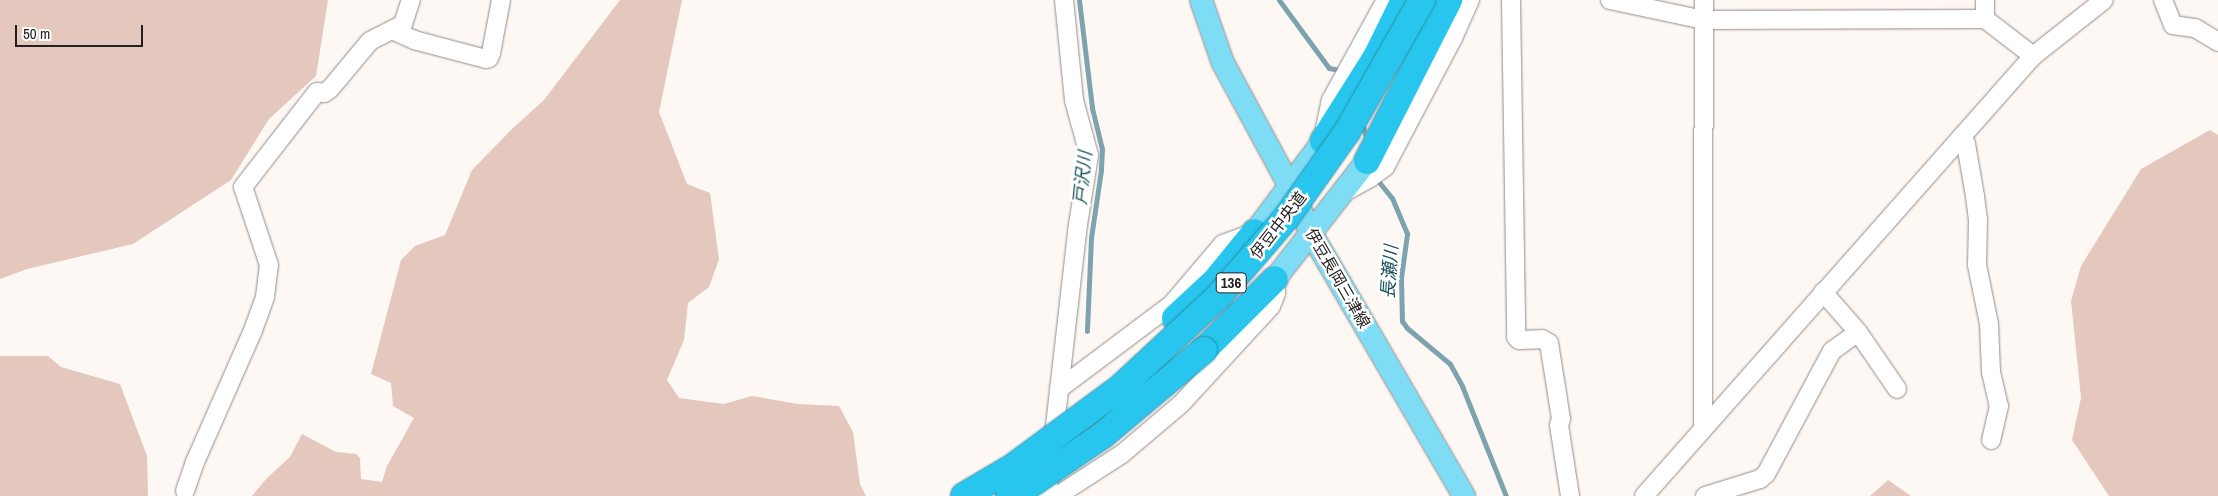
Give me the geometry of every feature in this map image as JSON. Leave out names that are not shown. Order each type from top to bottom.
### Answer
[{"type":"highway","points":[[1323,141],[1376,57],[1404,0]]},
{"type":"highway","name":"伊豆中央道","points":[[973,494],[1120,388],[1177,338],[1246,267],[1286,218],[1347,132],[1422,0]]},
{"type":"highway","name":"伊豆中央道","points":[[973,494],[1018,475],[1100,416],[1178,352],[1228,303],[1294,224],[1356,138],[1434,0]]},
{"type":"highway","points":[[1367,161],[1412,76],[1449,0]]},
{"type":"highway","points":[[973,494],[1176,318],[1214,281],[1255,232]]},
{"type":"highway","points":[[1009,496],[1034,482],[1103,435],[1204,350],[1275,279]]},
{"type":"main road","name":"伊豆長岡三津線","points":[[1201,0],[1223,63],[1290,187],[1311,233],[1464,496]]},
{"type":"main road","points":[[1255,232],[1323,141]]},
{"type":"main road","points":[[1275,279],[1367,161]]},
{"type":"street","points":[[185,491],[195,462],[252,333],[265,297],[269,264],[243,187],[314,95],[317,92],[324,93],[330,90],[360,50],[383,32],[403,24],[411,0]]},
{"type":"street","points":[[392,30],[429,44],[486,59],[489,58],[491,53],[501,0]]},
{"type":"street","points":[[1047,496],[1076,236],[1088,155],[1074,100],[1064,0]]},
{"type":"street","points":[[1323,141],[1331,100],[1386,0]]},
{"type":"street","points":[[1343,193],[1370,178],[1384,166],[1453,38],[1470,0]]},
{"type":"street","points":[[1511,0],[1516,337],[1519,340],[1542,339],[1549,343],[1561,419],[1559,425],[1570,496]]},
{"type":"street","points":[[1610,0],[1704,20],[1985,19],[2033,56]]},
{"type":"street","points":[[1703,428],[1704,0]]},
{"type":"street","points":[[1985,0],[1985,19]]},
{"type":"street","points":[[1644,496],[2033,56],[2104,0]]},
{"type":"street","points":[[2163,0],[2173,25],[2195,28],[2218,42]]},
{"type":"street","points":[[1962,136],[1966,144],[1975,196],[1978,219],[1977,265],[1989,324],[1991,372],[1999,406],[1991,440]]},
{"type":"street","points":[[1060,389],[1171,305],[1224,244],[1255,232]]},
{"type":"street","points":[[1057,496],[1122,454],[1181,404],[1271,306],[1276,292],[1275,279]]},
{"type":"street","points":[[1824,292],[1858,332],[1897,389]]},
{"type":"street","points":[[1705,496],[1760,479],[1766,474],[1832,351],[1858,332]]},
{"type":"shaded area","points":[[0,0],[328,0],[316,76],[269,119],[231,180],[133,244],[27,269],[0,279]]},
{"type":"shaded area","points":[[620,0],[682,0],[659,112],[687,184],[710,193],[719,259],[709,287],[688,303],[684,340],[667,380],[679,398],[724,404],[752,396],[798,404],[839,406],[853,432],[860,484],[866,496],[252,496],[267,478],[290,457],[302,434],[336,452],[356,454],[360,458],[361,479],[382,482],[387,466],[414,418],[393,406],[391,383],[371,374],[401,260],[415,246],[445,235],[472,170],[513,128],[544,100]]},
{"type":"shaded area","points":[[2210,130],[2218,135],[2218,496],[2109,496],[2072,440],[2081,398],[2071,301],[2081,266],[2141,169]]},
{"type":"shaded area","points":[[0,356],[48,356],[61,367],[120,384],[147,456],[148,496],[0,496]]},
{"type":"shaded area","points":[[1888,480],[1911,496],[1870,496]]},
{"type":"waterway","name":"戸沢川","points":[[1079,0],[1092,108],[1102,149],[1101,170],[1091,238],[1087,331]]},
{"type":"waterway","name":"長瀬川","points":[[1279,0],[1329,68],[1344,71]]},
{"type":"waterway","name":"長瀬川","points":[[1362,123],[1367,141]]},
{"type":"waterway","name":"長瀬川","points":[[1377,176],[1379,182],[1392,198],[1407,234],[1401,278],[1402,321],[1407,328],[1450,364],[1462,386],[1506,496]]}]
